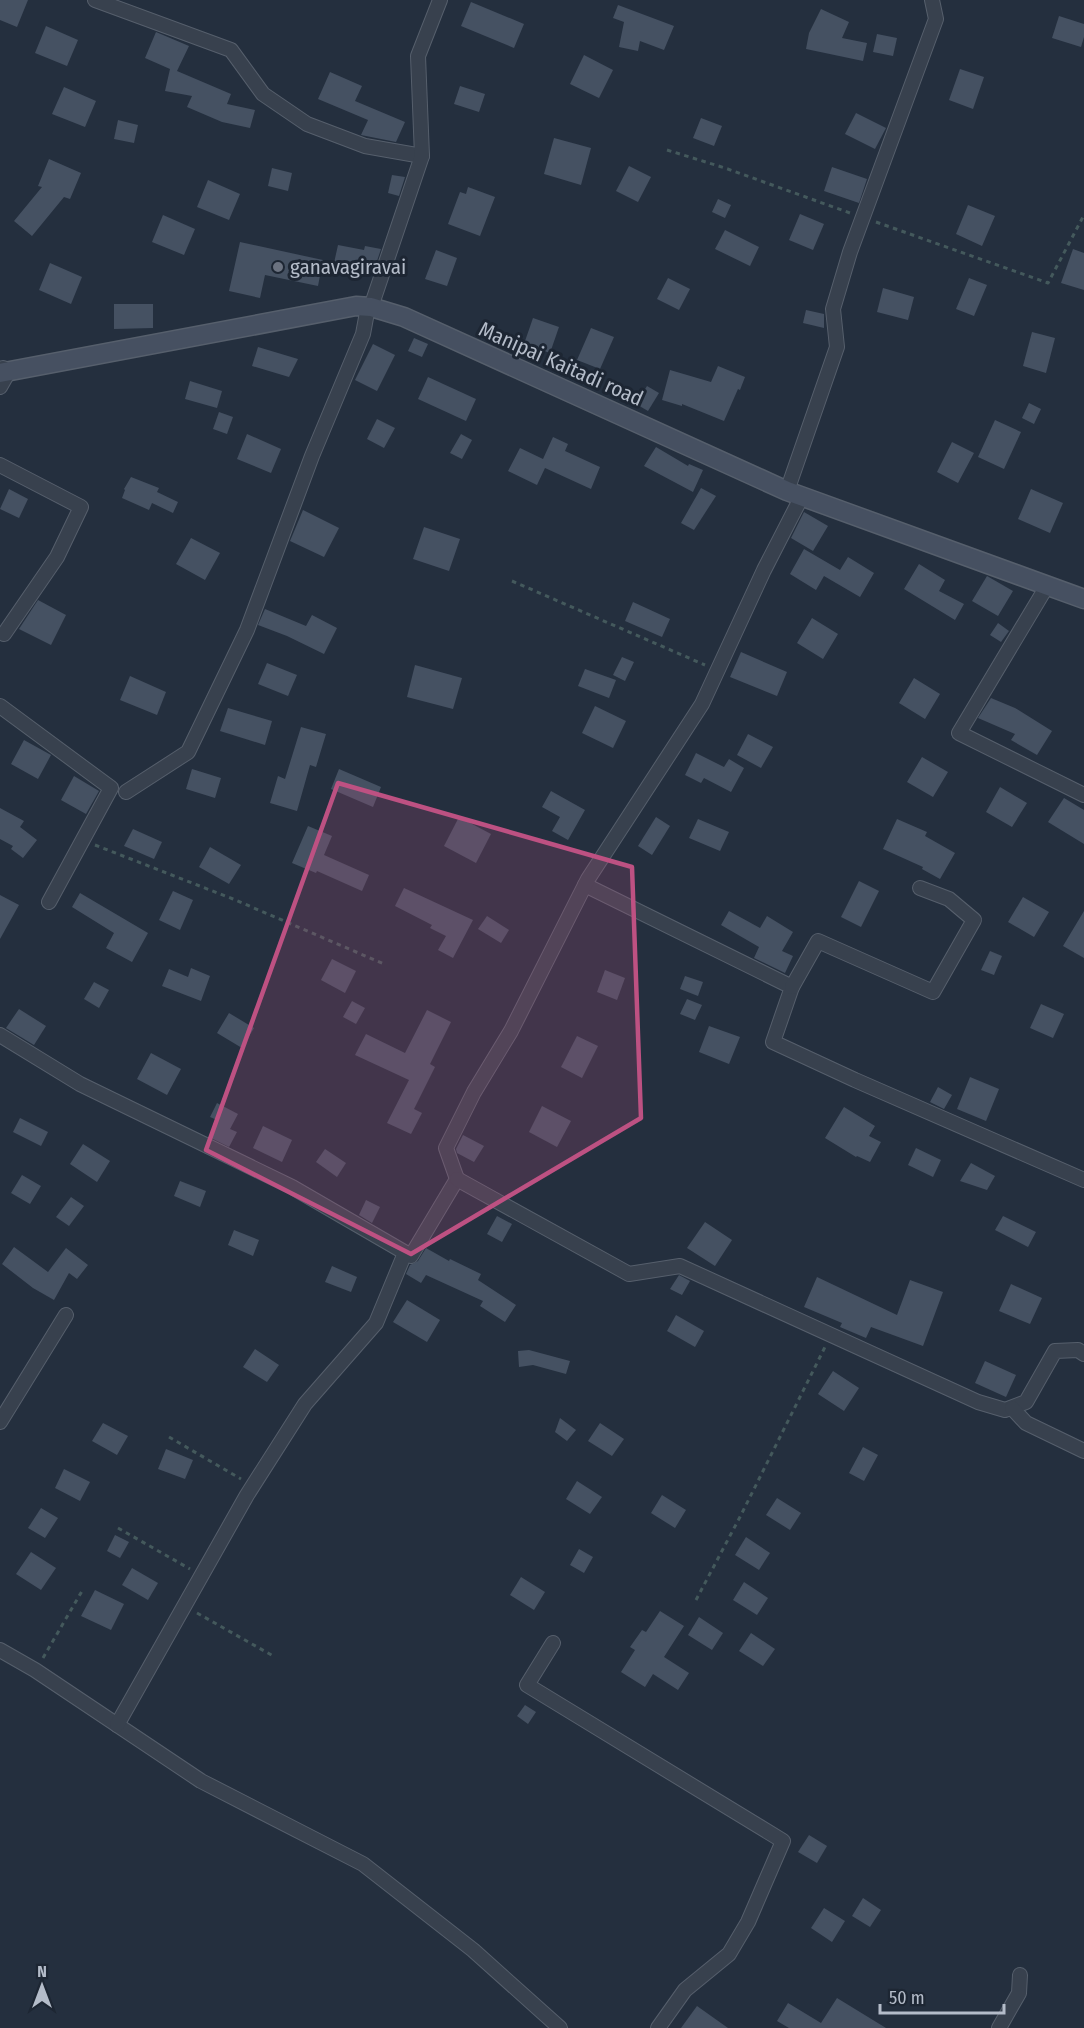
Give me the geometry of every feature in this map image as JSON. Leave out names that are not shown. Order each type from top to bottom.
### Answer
[{"type":"main road","name":"Manipai Kaitadi road","points":[[2,374],[356,306],[370,307],[404,317],[795,494],[1084,599]]},
{"type":"street","points":[[95,0],[231,50],[263,94],[307,124],[366,146],[422,156]]},
{"type":"street","points":[[126,792],[188,752],[247,630],[312,456],[363,334],[370,307],[422,156],[418,56],[440,0]]},
{"type":"street","points":[[932,0],[936,19],[850,252],[833,309],[837,347],[795,494],[764,570],[702,704],[585,885],[511,1031],[474,1092],[446,1148],[457,1179],[629,1274],[680,1266],[978,1402],[1005,1410],[1026,1402],[1055,1351],[1078,1350],[1084,1354]]},
{"type":"street","points":[[0,465],[81,507],[57,557],[4,634]]},
{"type":"street","points":[[1047,586],[959,733],[1084,795]]},
{"type":"street","points":[[0,706],[111,788],[49,902]]},
{"type":"street","points":[[585,885],[792,987]]},
{"type":"street","points":[[920,888],[949,899],[974,920],[933,992],[818,941],[792,987],[773,1042],[1084,1180]]},
{"type":"street","points":[[0,1035],[80,1084],[292,1187],[411,1256],[457,1179]]},
{"type":"street","points":[[117,1725],[253,1486],[305,1404],[376,1323],[405,1253]]},
{"type":"street","points":[[0,1422],[66,1316]]},
{"type":"street","points":[[1012,1408],[1026,1423],[1084,1451]]},
{"type":"street","points":[[553,1643],[527,1685],[783,1841],[748,1923],[729,1954],[685,1990],[658,2028]]},
{"type":"street","points":[[0,1650],[36,1670],[201,1781],[363,1864],[473,1950],[560,2028]]},
{"type":"street","points":[[999,2028],[1019,1993],[1020,1975]]},
{"type":"path","points":[[667,150],[725,168],[1048,283],[1084,215]]},
{"type":"path","points":[[512,581],[718,670]]},
{"type":"path","points":[[82,840],[233,899],[384,964]]},
{"type":"path","points":[[696,1599],[741,1515],[831,1335]]},
{"type":"path","points":[[169,1437],[253,1486]]},
{"type":"path","points":[[118,1528],[202,1575]]},
{"type":"path","points":[[36,1670],[82,1591]]},
{"type":"path","points":[[185,1606],[275,1658]]},
{"type":"highlighted area","points":[[338,783],[632,867],[641,1118],[411,1254],[206,1150]]},
{"type":"building","points":[[0,0],[28,0],[17,27],[0,20]]},
{"type":"building","points":[[471,2],[524,24],[514,48],[461,26]]},
{"type":"building","points":[[618,5],[674,26],[664,50],[640,41],[638,51],[619,47],[624,22],[613,18]]},
{"type":"building","points":[[821,9],[849,22],[842,38],[867,43],[863,61],[806,49],[809,33]]},
{"type":"building","points":[[1059,16],[1084,24],[1081,47],[1052,38]]},
{"type":"building","points":[[46,26],[78,40],[67,66],[35,53]]},
{"type":"building","points":[[156,32],[189,46],[177,71],[231,94],[227,104],[255,110],[250,128],[222,122],[187,107],[192,96],[165,91],[170,69],[145,58]]},
{"type":"building","points":[[877,34],[897,38],[893,56],[873,52]]},
{"type":"building","points":[[584,55],[613,70],[599,98],[570,84]]},
{"type":"building","points":[[960,69],[984,77],[973,109],[949,100]]},
{"type":"building","points":[[330,72],[362,86],[355,101],[405,122],[396,142],[361,135],[368,120],[318,99]]},
{"type":"building","points":[[460,86],[485,94],[479,112],[454,104]]},
{"type":"building","points":[[64,87],[96,101],[85,127],[52,114]]},
{"type":"building","points":[[856,113],[886,128],[875,149],[845,134]]},
{"type":"building","points":[[701,118],[722,126],[714,146],[693,138]]},
{"type":"building","points":[[118,120],[138,125],[134,143],[114,139]]},
{"type":"building","points":[[554,138],[591,148],[581,185],[544,174]]},
{"type":"building","points":[[49,159],[81,173],[70,199],[64,197],[32,236],[14,221],[42,187],[38,186]]},
{"type":"building","points":[[629,166],[651,177],[638,202],[616,191]]},
{"type":"building","points":[[832,167],[867,179],[859,203],[824,191]]},
{"type":"building","points":[[272,168],[292,173],[288,191],[268,186]]},
{"type":"building","points":[[392,175],[405,177],[399,196],[388,193]]},
{"type":"building","points":[[208,180],[240,194],[229,220],[197,207]]},
{"type":"building","points":[[468,187],[495,197],[480,236],[448,224],[460,192],[466,194]]},
{"type":"building","points":[[718,199],[731,205],[725,218],[712,212]]},
{"type":"building","points":[[968,205],[995,216],[982,246],[956,234]]},
{"type":"building","points":[[800,214],[824,224],[813,250],[789,240]]},
{"type":"building","points":[[163,215],[195,229],[184,255],[152,242]]},
{"type":"building","points":[[725,230],[759,247],[750,266],[715,249]]},
{"type":"building","name":"ganavagiravai","points":[[240,242],[323,260],[318,286],[265,275],[260,298],[229,291]]},
{"type":"building","points":[[338,245],[364,250],[365,246],[381,249],[375,267],[354,263],[353,267],[334,263]]},
{"type":"building","points":[[1073,249],[1084,253],[1084,290],[1061,283]]},
{"type":"building","points":[[436,250],[457,258],[447,286],[425,279]]},
{"type":"building","points":[[50,263],[82,277],[71,304],[39,290]]},
{"type":"building","points":[[668,278],[690,289],[679,310],[657,299]]},
{"type":"building","points":[[969,278],[987,285],[974,316],[956,309]]},
{"type":"building","points":[[883,288],[914,297],[908,320],[877,312]]},
{"type":"building","points":[[114,304],[153,304],[153,328],[114,329]]},
{"type":"building","points":[[806,310],[824,314],[824,328],[803,323]]},
{"type":"building","points":[[533,318],[559,327],[550,353],[524,344]]},
{"type":"building","points":[[591,328],[614,337],[600,369],[577,360]]},
{"type":"building","points":[[1032,332],[1055,338],[1046,373],[1023,366]]},
{"type":"building","points":[[414,338],[428,344],[422,357],[408,351]]},
{"type":"building","points":[[373,344],[395,355],[377,391],[355,380]]},
{"type":"building","points":[[258,347],[298,359],[289,377],[252,366]]},
{"type":"building","points":[[718,366],[745,377],[724,421],[682,404],[682,406],[662,400],[670,370],[711,382]]},
{"type":"building","points":[[428,377],[476,399],[466,421],[418,399]]},
{"type":"building","points":[[190,381],[222,391],[217,408],[185,399]]},
{"type":"building","points":[[647,386],[659,393],[648,411],[636,404]]},
{"type":"building","points":[[1029,403],[1041,409],[1034,424],[1022,418]]},
{"type":"building","points":[[219,412],[233,417],[227,434],[213,429]]},
{"type":"building","points":[[377,419],[395,428],[384,448],[367,439]]},
{"type":"building","points":[[995,420],[1021,432],[1004,469],[978,457]]},
{"type":"building","points":[[247,434],[281,449],[271,473],[237,459]]},
{"type":"building","points":[[461,434],[472,440],[462,459],[450,453]]},
{"type":"building","points":[[553,437],[568,444],[565,451],[600,467],[591,489],[545,468],[537,485],[508,471],[520,448],[543,459]]},
{"type":"building","points":[[952,442],[974,453],[958,483],[937,472]]},
{"type":"building","points":[[656,447],[688,466],[689,464],[703,470],[693,492],[644,466]]},
{"type":"building","points":[[131,477],[159,488],[157,492],[178,502],[173,513],[152,503],[149,510],[122,498]]},
{"type":"building","points":[[701,488],[716,496],[694,530],[681,523]]},
{"type":"building","points":[[9,489],[28,499],[19,518],[0,509]]},
{"type":"building","points":[[1031,489],[1063,503],[1050,533],[1018,519]]},
{"type":"building","points":[[303,510],[339,528],[324,557],[290,541]]},
{"type":"building","points":[[804,512],[828,526],[813,551],[791,538]]},
{"type":"building","points":[[424,527],[460,539],[449,571],[413,559]]},
{"type":"building","points":[[191,538],[220,553],[205,580],[176,564]]},
{"type":"building","points":[[804,549],[840,570],[848,557],[874,573],[860,597],[824,576],[816,590],[790,574]]},
{"type":"building","points":[[919,564],[945,580],[939,591],[964,604],[955,620],[904,589]]},
{"type":"building","points":[[987,576],[1013,591],[998,616],[972,601]]},
{"type":"building","points":[[38,600],[66,615],[51,645],[19,629]]},
{"type":"building","points":[[633,602],[670,619],[662,637],[625,621]]},
{"type":"building","points":[[265,609],[306,626],[312,615],[337,628],[324,654],[258,625]]},
{"type":"building","points":[[812,618],[838,634],[823,659],[797,643]]},
{"type":"building","points":[[998,623],[1009,631],[1001,642],[990,635]]},
{"type":"building","points":[[741,652],[787,672],[777,696],[730,677]]},
{"type":"building","points":[[622,657],[634,662],[625,681],[613,675]]},
{"type":"building","points":[[267,663],[297,675],[288,696],[258,684]]},
{"type":"building","points":[[415,665],[462,678],[453,709],[407,697]]},
{"type":"building","points":[[585,669],[616,680],[609,698],[578,686]]},
{"type":"building","points":[[130,676],[166,692],[157,715],[120,700]]},
{"type":"building","points":[[914,678],[940,694],[925,719],[899,703]]},
{"type":"building","points":[[991,698],[1015,708],[1052,731],[1037,755],[1011,740],[1015,734],[978,718]]},
{"type":"building","points":[[595,706],[626,721],[613,748],[582,733]]},
{"type":"building","points":[[228,708],[272,721],[265,745],[220,731]]},
{"type":"building","points":[[301,727],[326,734],[316,767],[310,765],[297,811],[270,803],[278,776],[285,779]]},
{"type":"building","points":[[748,734],[773,747],[761,768],[737,755]]},
{"type":"building","points":[[24,740],[51,755],[38,779],[11,764]]},
{"type":"building","points":[[696,753],[724,767],[729,759],[744,768],[731,792],[704,778],[701,783],[685,775]]},
{"type":"building","points":[[922,757],[948,772],[933,797],[907,782]]},
{"type":"building","points":[[192,769],[221,778],[215,798],[186,789]]},
{"type":"building","points":[[339,769],[381,787],[373,807],[331,789]]},
{"type":"building","points":[[74,776],[99,791],[86,814],[61,800]]},
{"type":"building","points":[[1000,787],[1027,803],[1012,827],[986,812]]},
{"type":"building","points":[[551,791],[585,810],[568,840],[552,831],[560,817],[542,807]]},
{"type":"building","points":[[1064,798],[1084,810],[1084,844],[1048,822]]},
{"type":"building","points":[[0,808],[24,821],[20,827],[37,840],[23,858],[11,849],[13,846],[0,839]]},
{"type":"building","points":[[459,817],[491,834],[476,863],[444,846]]},
{"type":"building","points":[[656,817],[670,826],[652,855],[638,846]]},
{"type":"building","points":[[698,819],[729,832],[720,851],[689,838]]},
{"type":"building","points":[[897,819],[927,832],[925,836],[955,853],[940,879],[922,869],[923,867],[883,849]]},
{"type":"building","points":[[308,826],[332,836],[324,855],[369,875],[362,891],[317,871],[316,873],[292,863]]},
{"type":"building","points":[[133,829],[162,842],[154,859],[124,846]]},
{"type":"building","points":[[210,847],[241,865],[229,884],[199,867]]},
{"type":"building","points":[[859,881],[879,891],[861,927],[841,917]]},
{"type":"building","points":[[404,888],[473,920],[453,958],[438,950],[446,936],[430,928],[432,925],[395,906]]},
{"type":"building","points":[[173,891],[193,900],[180,930],[159,920]]},
{"type":"building","points":[[80,893],[148,933],[132,962],[106,948],[114,933],[72,907]]},
{"type":"building","points":[[0,895],[19,905],[0,939]]},
{"type":"building","points":[[1023,897],[1049,912],[1034,937],[1008,922]]},
{"type":"building","points":[[729,911],[760,928],[767,916],[793,932],[782,951],[793,956],[785,973],[754,958],[759,947],[721,925]]},
{"type":"building","points":[[1084,911],[1084,958],[1063,946]]},
{"type":"building","points":[[487,916],[509,930],[501,943],[478,929]]},
{"type":"building","points":[[990,951],[1002,956],[994,975],[981,970]]},
{"type":"building","points":[[332,959],[356,971],[345,993],[321,980]]},
{"type":"building","points":[[191,968],[210,976],[201,1001],[162,986],[169,969],[188,977]]},
{"type":"building","points":[[605,970],[625,978],[617,1000],[597,992]]},
{"type":"building","points":[[685,976],[703,982],[698,996],[680,989]]},
{"type":"building","points":[[94,982],[109,990],[99,1008],[84,999]]},
{"type":"building","points":[[687,999],[702,1005],[695,1020],[680,1014]]},
{"type":"building","points":[[352,1001],[365,1008],[356,1024],[343,1017]]},
{"type":"building","points":[[1041,1004],[1064,1014],[1053,1038],[1030,1028]]},
{"type":"building","points":[[19,1009],[46,1026],[34,1045],[6,1028]]},
{"type":"building","points":[[427,1010],[451,1022],[430,1064],[435,1067],[414,1109],[422,1113],[411,1134],[387,1123],[409,1080],[355,1055],[366,1034],[405,1053]]},
{"type":"building","points":[[229,1013],[254,1028],[242,1048],[217,1033]]},
{"type":"building","points":[[709,1026],[740,1037],[729,1064],[699,1052]]},
{"type":"building","points":[[577,1036],[598,1046],[582,1078],[561,1067]]},
{"type":"building","points":[[151,1053],[181,1069],[167,1095],[137,1079]]},
{"type":"building","points":[[970,1077],[999,1089],[986,1121],[957,1109]]},
{"type":"building","points":[[938,1087],[952,1095],[944,1109],[930,1102]]},
{"type":"building","points":[[217,1103],[238,1114],[230,1129],[237,1132],[229,1147],[209,1137],[217,1120],[210,1117]]},
{"type":"building","points":[[542,1106],[571,1121],[557,1147],[529,1132]]},
{"type":"building","points":[[844,1107],[875,1126],[869,1136],[881,1142],[870,1162],[856,1157],[825,1138]]},
{"type":"building","points":[[20,1118],[48,1132],[41,1146],[13,1132]]},
{"type":"building","points":[[263,1126],[292,1140],[282,1162],[253,1148]]},
{"type":"building","points":[[463,1135],[484,1146],[474,1162],[457,1153],[456,1149]]},
{"type":"building","points":[[83,1144],[110,1161],[97,1182],[70,1164]]},
{"type":"building","points":[[916,1148],[941,1160],[933,1177],[908,1165]]},
{"type":"building","points":[[325,1149],[346,1163],[337,1177],[316,1162]]},
{"type":"building","points":[[971,1163],[995,1176],[987,1190],[960,1181]]},
{"type":"building","points":[[22,1175],[41,1186],[30,1204],[11,1193]]},
{"type":"building","points":[[180,1181],[206,1191],[200,1207],[174,1196]]},
{"type":"building","points":[[71,1197],[84,1206],[69,1226],[56,1217]]},
{"type":"building","points":[[366,1200],[380,1207],[372,1223],[359,1215]]},
{"type":"building","points":[[497,1216],[512,1224],[502,1242],[487,1234]]},
{"type":"building","points":[[1003,1216],[1036,1232],[1028,1247],[995,1230]]},
{"type":"building","points":[[705,1222],[732,1240],[715,1266],[687,1248]]},
{"type":"building","points":[[234,1230],[259,1240],[253,1256],[228,1245]]},
{"type":"building","points":[[14,1247],[48,1272],[66,1248],[88,1265],[77,1279],[69,1273],[54,1300],[33,1288],[2,1264]]},
{"type":"building","points":[[426,1248],[449,1261],[450,1259],[481,1274],[478,1280],[516,1305],[505,1322],[480,1306],[483,1301],[426,1275],[421,1283],[406,1274],[410,1265],[418,1261]]},
{"type":"building","points":[[332,1266],[357,1277],[351,1292],[325,1282]]},
{"type":"building","points":[[679,1275],[690,1281],[682,1295],[670,1289]]},
{"type":"building","points":[[817,1277],[897,1315],[910,1280],[943,1292],[923,1346],[871,1327],[866,1338],[840,1327],[842,1323],[804,1307]]},
{"type":"building","points":[[1011,1284],[1042,1298],[1030,1324],[999,1311]]},
{"type":"building","points":[[407,1300],[440,1320],[427,1342],[393,1322]]},
{"type":"building","points":[[676,1315],[704,1331],[695,1347],[667,1331]]},
{"type":"building","points":[[255,1349],[279,1365],[267,1382],[243,1367]]},
{"type":"building","points":[[529,1350],[570,1361],[566,1374],[533,1365],[519,1367],[518,1351]]},
{"type":"building","points":[[985,1361],[1016,1375],[1006,1397],[975,1383]]},
{"type":"building","points":[[833,1371],[859,1388],[844,1411],[818,1394]]},
{"type":"building","points":[[560,1418],[576,1430],[567,1441],[555,1432]]},
{"type":"building","points":[[103,1423],[128,1436],[117,1455],[92,1441]]},
{"type":"building","points":[[600,1423],[624,1439],[612,1456],[588,1441]]},
{"type":"building","points":[[863,1447],[878,1455],[864,1481],[849,1473]]},
{"type":"building","points":[[166,1449],[193,1460],[185,1479],[158,1469]]},
{"type":"building","points":[[64,1469],[90,1482],[80,1501],[55,1488]]},
{"type":"building","points":[[577,1481],[602,1497],[590,1514],[566,1499]]},
{"type":"building","points":[[662,1495],[686,1510],[675,1528],[651,1513]]},
{"type":"building","points":[[777,1498],[801,1513],[790,1530],[766,1515]]},
{"type":"building","points":[[41,1508],[58,1518],[45,1538],[28,1528]]},
{"type":"building","points":[[115,1535],[129,1542],[120,1558],[107,1551]]},
{"type":"building","points":[[746,1537],[770,1553],[759,1570],[735,1555]]},
{"type":"building","points":[[579,1549],[593,1557],[584,1573],[570,1565]]},
{"type":"building","points":[[31,1552],[56,1568],[41,1590],[16,1574]]},
{"type":"building","points":[[132,1568],[158,1583],[148,1600],[122,1585]]},
{"type":"building","points":[[521,1577],[545,1592],[534,1610],[510,1595]]},
{"type":"building","points":[[744,1582],[768,1598],[757,1615],[733,1600]]},
{"type":"building","points":[[95,1590],[124,1604],[111,1630],[81,1616]]},
{"type":"building","points":[[660,1611],[684,1626],[664,1657],[689,1673],[678,1690],[653,1674],[645,1687],[621,1672],[635,1650],[630,1647],[642,1630],[646,1632]]},
{"type":"building","points":[[699,1617],[723,1633],[712,1650],[688,1635]]},
{"type":"building","points":[[751,1633],[775,1649],[763,1666],[739,1651]]},
{"type":"building","points":[[525,1705],[536,1712],[528,1724],[517,1716]]},
{"type":"building","points":[[809,1835],[827,1846],[817,1863],[798,1852]]},
{"type":"building","points":[[863,1898],[881,1910],[870,1927],[852,1916]]},
{"type":"building","points":[[824,1908],[845,1921],[832,1942],[811,1928]]},
{"type":"building","points":[[837,1998],[886,2028],[789,2028],[777,2021],[788,2003],[821,2023]]},
{"type":"building","points":[[697,2006],[728,2028],[681,2028]]},
{"type":"place","name":"ganavagiravai","points":[[278,267]]}]
